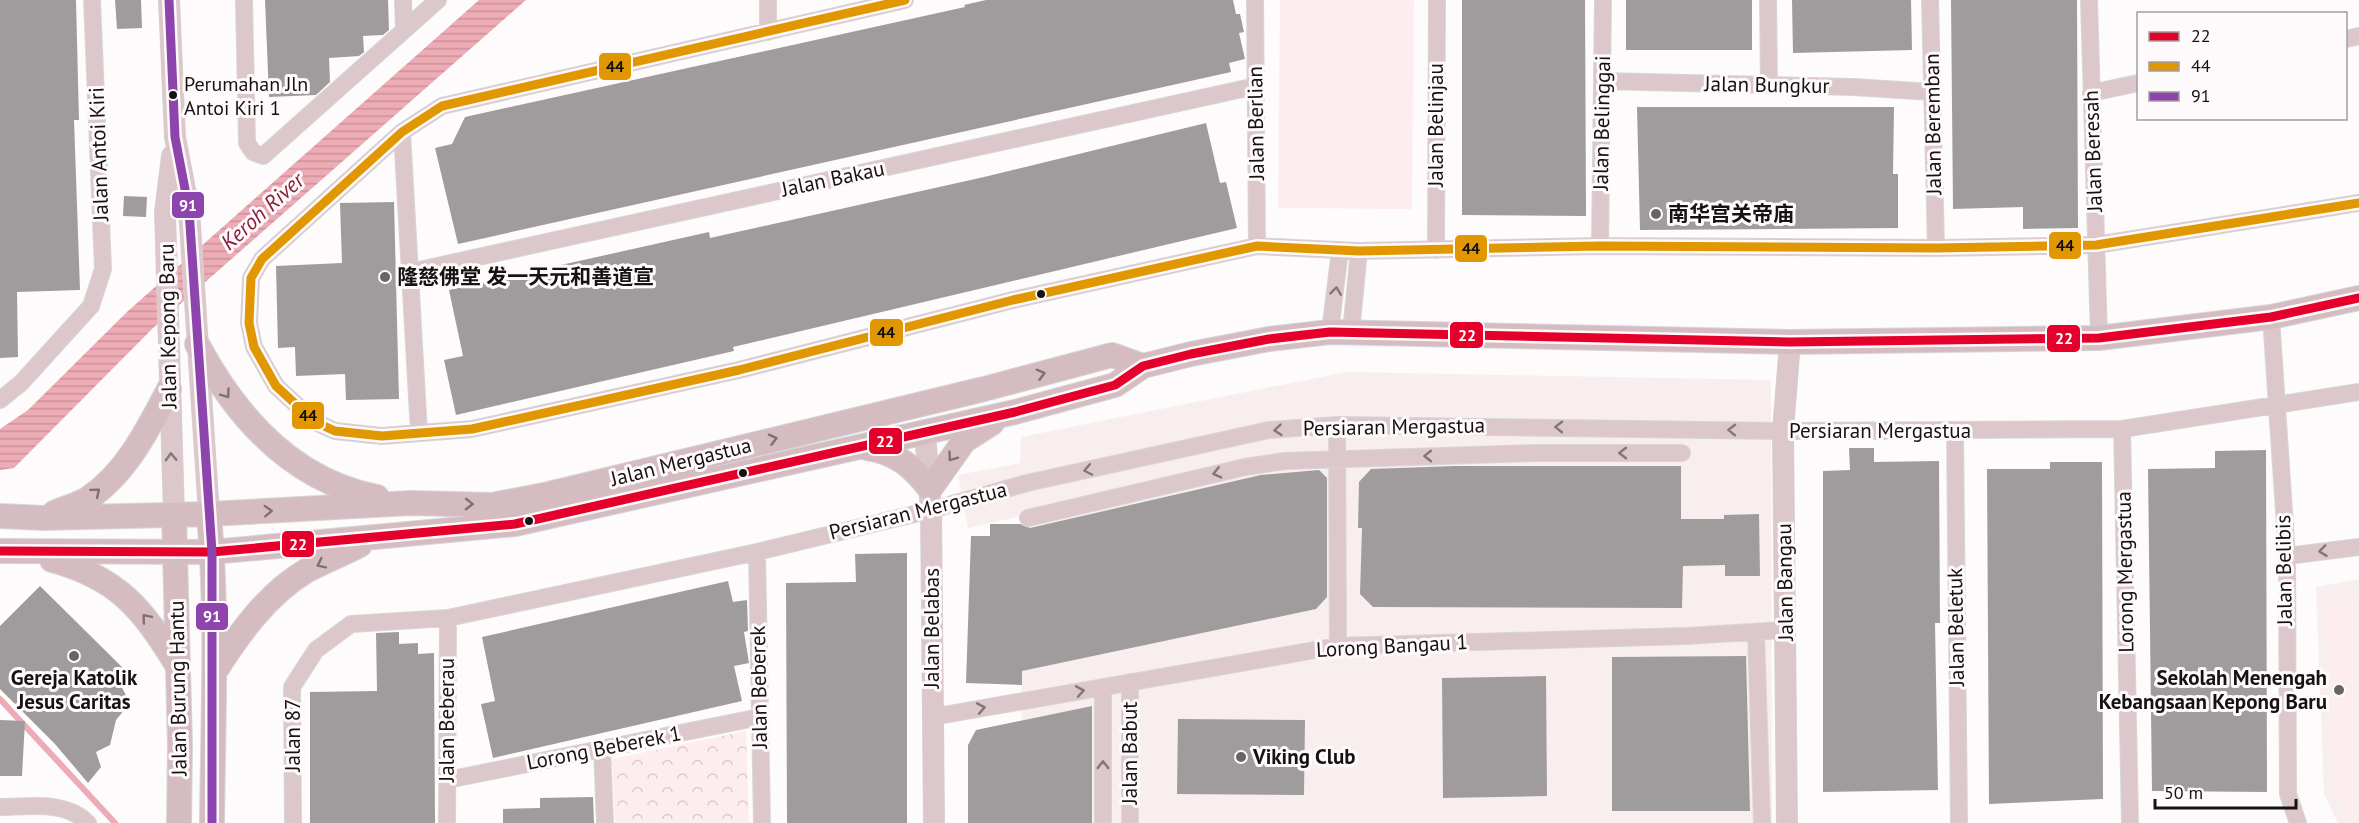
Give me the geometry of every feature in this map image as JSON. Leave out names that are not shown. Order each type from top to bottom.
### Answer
[{"type":"main road","name":"Jalan Mergastua","points":[[25,552],[212,552],[374,539],[515,524],[865,447],[1015,411],[1115,386],[1143,366],[1269,339],[1341,332],[1790,342],[2099,338],[2271,316],[2359,298]]},
{"type":"main road","points":[[197,338],[229,399],[278,451],[334,486],[411,503]]},
{"type":"main road","name":"Jalan Mergastua","points":[[0,516],[44,518],[209,514],[411,503],[492,505],[540,496],[984,389],[1112,355],[1143,366]]},
{"type":"main road","points":[[44,518],[88,499],[110,480],[139,443],[169,389]]},
{"type":"main road","points":[[884,412],[901,418],[925,433],[944,414],[984,389]]},
{"type":"main road","points":[[865,447],[892,454],[904,462],[930,499],[964,441],[979,429],[1015,411]]},
{"type":"main road","name":"Jalan Burung Hantu","points":[[209,514],[214,672],[212,823]]},
{"type":"main road","name":"Jalan Burung Hantu","points":[[174,515],[179,823]]},
{"type":"main road","points":[[214,672],[247,626],[278,594],[304,572],[374,539]]},
{"type":"main road","points":[[0,551],[25,552],[92,573],[112,585],[133,603],[157,632],[178,667]]},
{"type":"street","name":"Jalan Antoi Kiri","points":[[0,399],[21,383],[91,306],[103,269],[92,0]]},
{"type":"street","name":"Jalan Kepong Baru","points":[[169,0],[175,137],[189,210],[209,514]]},
{"type":"street","points":[[244,0],[247,143],[253,152],[262,156],[438,0]]},
{"type":"street","points":[[403,0],[404,30]]},
{"type":"street","points":[[768,0],[768,32]]},
{"type":"street","points":[[905,0],[442,106],[402,132],[262,260],[251,279],[249,323],[254,346],[276,386],[315,422],[335,431],[382,436],[472,429],[693,381],[1013,300],[1257,246],[1359,251],[1600,246],[1936,248],[2096,245],[2359,203]]},
{"type":"street","name":"Jalan Berlian","points":[[1255,0],[1257,246]]},
{"type":"street","name":"Jalan Belinjau","points":[[1436,250],[1437,0]]},
{"type":"street","name":"Jalan Belinggai","points":[[1600,246],[1603,0]]},
{"type":"street","points":[[1768,0],[1769,84]]},
{"type":"street","name":"Jalan Beremban","points":[[1930,0],[1936,248]]},
{"type":"street","name":"Jalan Beresah","points":[[2089,0],[2099,338]]},
{"type":"street","name":"Jalan Bungkur","points":[[1602,81],[1769,84],[1932,92]]},
{"type":"street","points":[[2091,93],[2137,83]]},
{"type":"street","name":"Jalan Bakau","points":[[410,272],[1256,86]]},
{"type":"street","points":[[402,132],[419,433]]},
{"type":"street","name":"Jalan Kepong Baru","points":[[174,515],[165,212],[175,137]]},
{"type":"street","points":[[1341,250],[1341,332]]},
{"type":"street","points":[[1341,332],[1359,251]]},
{"type":"street","name":"Jalan Belibis","points":[[2271,316],[2286,556],[2288,794],[2298,823]]},
{"type":"street","name":"Jalan Bangau","points":[[1787,823],[1783,431],[1790,342]]},
{"type":"street","name":"Persiaran Mergastua","points":[[448,618],[757,552],[930,499],[1027,483],[1269,430],[1337,425],[1783,431],[2122,429],[2359,392]]},
{"type":"street","points":[[1337,425],[1338,646]]},
{"type":"street","name":"Lorong Mergastua","points":[[2122,429],[2130,823]]},
{"type":"street","name":"Jalan Beletuk","points":[[1955,430],[1959,823]]},
{"type":"street","name":"Jalan Belabas","points":[[925,433],[930,499],[934,823]]},
{"type":"street","name":"Persiaran Mergastua","points":[[1028,518],[1245,467],[1285,460],[1682,453]]},
{"type":"street","points":[[2286,556],[2359,547]]},
{"type":"street","name":"Jalan Beberek","points":[[757,552],[762,823]]},
{"type":"street","name":"Jalan Beberau","points":[[447,823],[448,618]]},
{"type":"street","name":"Jalan 87","points":[[293,823],[292,687],[316,650],[351,624],[448,618]]},
{"type":"street","name":"Lorong Bangau 1","points":[[932,717],[1338,646],[1785,630]]},
{"type":"street","points":[[1756,632],[1762,823]]},
{"type":"street","name":"Jalan Babut","points":[[1130,682],[1130,823]]},
{"type":"street","name":"Jalan Babut","points":[[1103,687],[1103,823]]},
{"type":"street","name":"Lorong Beberek 1","points":[[447,780],[760,717]]},
{"type":"street","points":[[602,749],[604,823]]},
{"type":"street","points":[[0,807],[62,807],[79,814],[88,823]]},
{"type":"shaded area","points":[[1346,372],[1771,380],[1772,823],[1022,823],[1021,516],[968,528],[958,475],[1020,463],[1021,437]]},
{"type":"shaded area","name":"Sekolah Menengah Kebangsaan Kepong Baru","points":[[2359,579],[2359,823],[2338,823],[2324,794],[2316,587]]},
{"type":"green space","points":[[1280,0],[1414,0],[1412,209],[1278,208]]},
{"type":"green space","name":"Sekolah Menengah Kebangsaan Kepong Baru","points":[[2359,601],[2359,823],[2353,823],[2337,788],[2325,607]]},
{"type":"green space","points":[[746,731],[749,823],[615,823],[612,759]]},
{"type":"water","name":"Keroh River","points":[[479,0],[526,0],[153,328],[14,468],[0,470],[0,429],[28,410],[128,311]]},
{"type":"building","points":[[0,0],[76,0],[79,120],[74,120],[80,290],[17,292],[18,357],[0,358]]},
{"type":"building","points":[[115,0],[141,0],[142,28],[117,29]]},
{"type":"building","points":[[265,0],[388,0],[389,30],[383,35],[363,36],[364,52],[359,56],[329,58],[330,82],[316,95],[269,97]]},
{"type":"building","points":[[986,0],[1233,0],[1236,14],[1240,14],[1244,32],[1239,33],[1245,59],[1229,63],[1231,72],[458,244],[435,148],[452,144],[465,117],[965,7],[964,5]]},
{"type":"building","points":[[1462,0],[1585,0],[1586,216],[1462,215]]},
{"type":"building","points":[[1626,0],[1752,0],[1752,50],[1626,50]]},
{"type":"building","points":[[1792,0],[1911,0],[1912,50],[1793,53]]},
{"type":"building","points":[[1951,0],[2077,0],[2078,228],[2023,229],[2023,207],[1953,209]]},
{"type":"building","points":[[1637,107],[1894,107],[1893,174],[1898,174],[1898,228],[1640,230]]},
{"type":"building","points":[[1206,123],[1220,183],[1226,182],[1237,228],[733,347],[734,351],[456,415],[444,360],[463,356],[449,290],[709,232],[710,238],[984,177]]},
{"type":"building","points":[[124,196],[147,197],[146,217],[123,216]]},
{"type":"building","points":[[394,202],[399,399],[346,400],[345,374],[296,376],[295,347],[278,348],[276,266],[342,263],[340,203]]},
{"type":"building","points":[[1849,448],[1874,448],[1874,462],[1939,461],[1940,623],[1935,623],[1938,790],[1823,792],[1823,471],[1850,470]]},
{"type":"building","points":[[2266,450],[2267,792],[2152,791],[2148,469],[2215,468],[2215,451]]},
{"type":"building","points":[[2050,462],[2102,462],[2103,799],[1989,804],[1987,469],[2050,469]]},
{"type":"building","points":[[1455,466],[1681,466],[1681,519],[1724,519],[1724,515],[1759,514],[1760,576],[1725,576],[1725,565],[1683,566],[1682,608],[1373,607],[1360,594],[1362,528],[1358,528],[1359,482],[1371,469]]},
{"type":"building","points":[[1319,470],[1327,478],[1327,597],[1316,609],[1022,671],[1022,685],[966,683],[971,536],[990,536],[990,524],[1020,524],[1030,528],[1261,475]]},
{"type":"building","points":[[907,553],[907,823],[787,823],[786,583],[856,582],[855,554]]},
{"type":"building","points":[[728,581],[733,602],[747,600],[748,631],[744,632],[749,663],[734,666],[742,701],[493,758],[481,704],[495,701],[482,637]]},
{"type":"building","points":[[40,586],[125,670],[117,678],[130,703],[116,720],[110,745],[96,752],[101,767],[88,783],[55,744],[0,689],[0,626]]},
{"type":"building","points":[[399,632],[399,644],[418,643],[418,654],[434,653],[435,823],[310,823],[310,692],[377,691],[376,633]]},
{"type":"building","points":[[1746,656],[1750,811],[1612,811],[1612,657]]},
{"type":"building","points":[[1546,676],[1547,796],[1443,798],[1442,678]]},
{"type":"building","points":[[1092,706],[1092,823],[968,823],[968,745],[976,730]]},
{"type":"building","name":"Viking Club","points":[[1178,719],[1305,720],[1304,795],[1177,794]]},
{"type":"building","points":[[0,720],[25,721],[22,776],[0,776]]},
{"type":"building","points":[[593,797],[594,823],[503,823],[503,809],[540,808],[540,798]]},
{"type":"waterway","points":[[0,699],[115,823]]},
{"type":"transit line","name":"91","points":[[169,0],[175,137],[189,210],[212,552],[212,823]]},
{"type":"transit line","name":"44","points":[[905,0],[442,106],[402,132],[262,259],[251,278],[249,323],[254,347],[276,386],[315,422],[335,431],[382,436],[472,429],[739,370],[1013,300],[1257,246],[1359,251],[1600,246],[1936,248],[2096,245],[2359,203]]},
{"type":"transit line","name":"22","points":[[0,551],[212,552],[515,524],[1015,412],[1115,385],[1143,366],[1191,354],[1269,339],[1330,332],[1790,342],[2099,338],[2271,317],[2359,298]]},
{"type":"place","name":"Perumahan Jln Antoi Kiri 1","points":[[173,95]]},
{"type":"place","name":"南华宫关帝庙","points":[[1656,214]]},
{"type":"place","name":"隆慈佛堂 发一天元和善道宣","points":[[385,277]]},
{"type":"place","name":"Gereja Katolik Jesus Caritas","points":[[74,656]]},
{"type":"place","name":"Sekolah Menengah Kebangsaan Kepong Baru","points":[[2339,690]]},
{"type":"place","name":"Viking Club","points":[[1241,757]]}]
